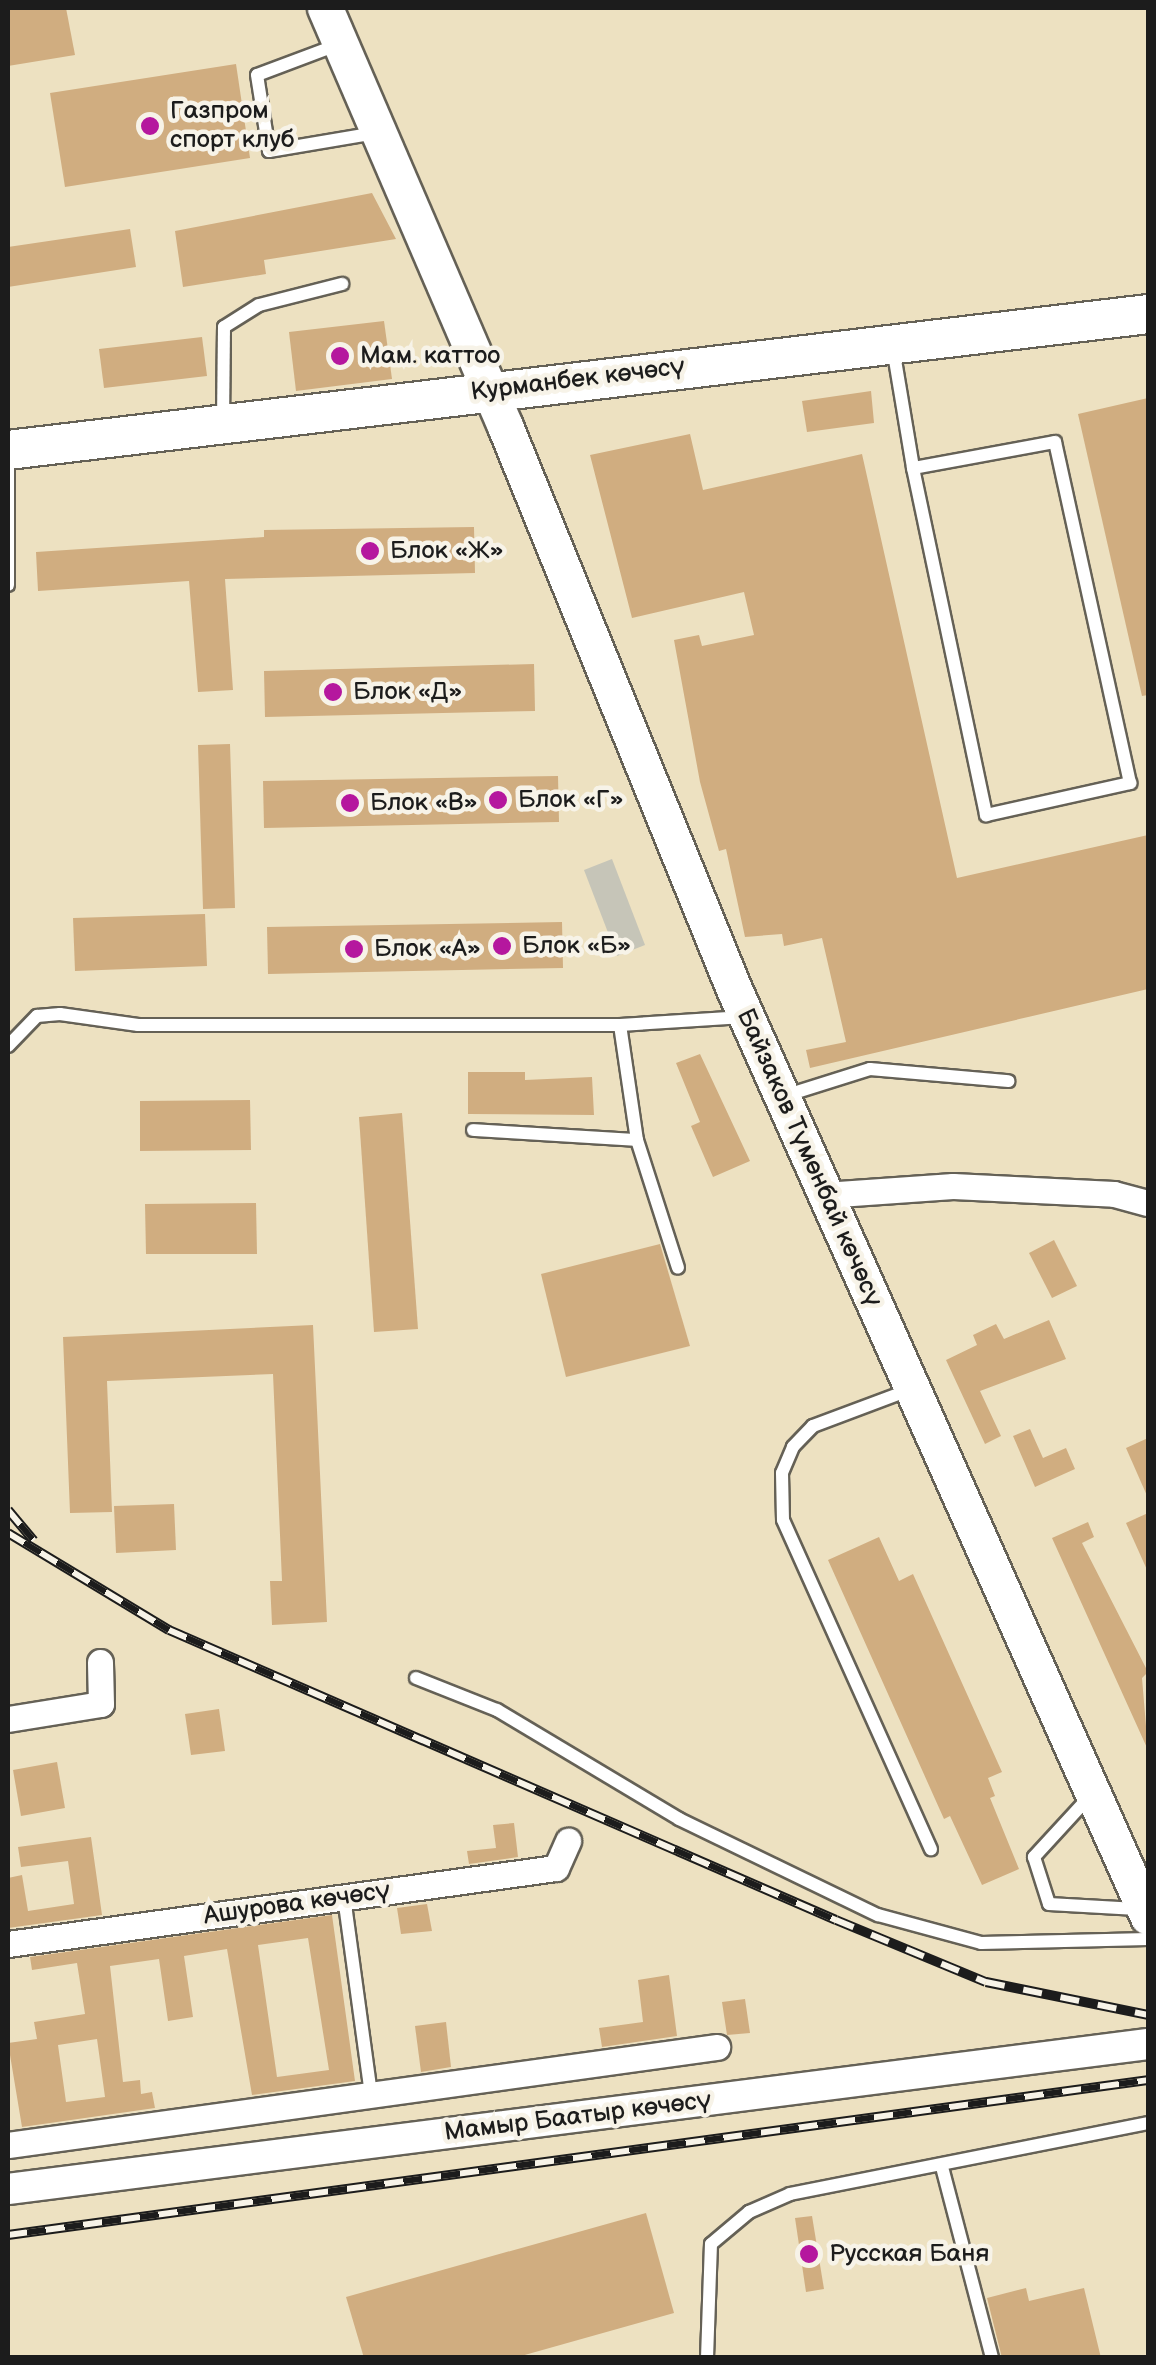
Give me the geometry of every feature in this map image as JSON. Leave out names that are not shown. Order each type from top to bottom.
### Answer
[{"type":"main road","name":"Байзаков Түмөнбай көчөсү","points":[[325,8],[375,133],[490,390],[746,1017],[1093,1792],[1147,1922]]},
{"type":"main road","name":"Курманбек көчөсү","points":[[8,451],[490,390],[1148,314]]},
{"type":"street","points":[[824,1195],[953,1186],[1114,1194],[1148,1203]]},
{"type":"street","points":[[8,1719],[100,1704],[100,1662]]},
{"type":"street","name":"Ашурова көчөсү","points":[[8,1944],[556,1868],[568,1840]]},
{"type":"street","name":"Мамыр Баатыр көчөсү","points":[[8,2189],[1148,2044]]},
{"type":"street","points":[[8,2146],[717,2046]]},
{"type":"lane","points":[[339,44],[257,76],[268,150],[375,133]]},
{"type":"lane","points":[[223,424],[224,327],[259,304],[342,284]]},
{"type":"lane","points":[[892,343],[913,468],[986,815],[1130,783],[1055,442],[913,468]]},
{"type":"lane","points":[[8,451],[8,585]]},
{"type":"lane","points":[[8,1046],[37,1016],[60,1014],[138,1026],[620,1025],[746,1017]]},
{"type":"lane","points":[[620,1025],[637,1140],[678,1268]]},
{"type":"lane","points":[[782,1097],[870,1068],[1008,1081]]},
{"type":"lane","points":[[473,1130],[637,1140]]},
{"type":"lane","points":[[912,1389],[813,1426],[793,1447],[782,1473],[782,1520],[932,1849]]},
{"type":"lane","points":[[416,1678],[498,1710],[679,1818],[878,1915],[981,1943],[1050,1946],[1147,1922]]},
{"type":"lane","points":[[1093,1792],[1034,1857],[1049,1904],[1147,1922]]},
{"type":"lane","points":[[344,1897],[371,2095]]},
{"type":"lane","points":[[706,2358],[711,2244],[723,2230],[790,2194],[942,2167],[1148,2123]]},
{"type":"lane","points":[[942,2167],[992,2358]]},
{"type":"shaded area","points":[[612,859],[645,945],[617,956],[584,870]]},
{"type":"building","points":[[8,8],[66,8],[75,55],[8,66]]},
{"type":"building","name":"Газпром спорт клуб","points":[[236,64],[250,158],[65,187],[50,93]]},
{"type":"building","points":[[372,193],[396,239],[264,260],[266,274],[183,287],[175,231]]},
{"type":"building","points":[[130,229],[136,267],[8,287],[8,247]]},
{"type":"building","name":"Мам. каттоо","points":[[384,321],[392,379],[296,391],[289,332]]},
{"type":"building","points":[[202,337],[207,376],[104,388],[99,349]]},
{"type":"building","points":[[871,391],[874,423],[807,432],[802,401]]},
{"type":"building","points":[[1148,398],[1148,695],[1142,696],[1078,414]]},
{"type":"building","points":[[690,434],[703,490],[862,454],[957,878],[1148,835],[1148,989],[810,1068],[806,1050],[846,1042],[822,938],[784,946],[782,934],[745,937],[726,849],[719,851],[700,782],[674,640],[699,635],[702,646],[754,635],[744,592],[632,618],[590,455]]},
{"type":"building","points":[[474,527],[475,573],[225,579],[233,690],[198,692],[189,581],[38,591],[36,552],[264,537],[264,530]]},
{"type":"building","points":[[534,664],[535,711],[265,717],[264,671]]},
{"type":"building","points":[[230,744],[235,908],[203,909],[198,745]]},
{"type":"building","points":[[558,776],[559,822],[264,828],[263,781]]},
{"type":"building","points":[[205,914],[207,966],[75,971],[73,918]]},
{"type":"building","points":[[562,922],[563,968],[268,974],[267,927]]},
{"type":"building","points":[[700,1054],[750,1161],[713,1177],[691,1126],[700,1122],[676,1063]]},
{"type":"building","points":[[468,1072],[525,1072],[525,1080],[592,1077],[594,1115],[468,1114]]},
{"type":"building","points":[[250,1100],[251,1150],[140,1151],[140,1101]]},
{"type":"building","points":[[402,1113],[418,1329],[374,1332],[359,1117]]},
{"type":"building","points":[[256,1203],[257,1254],[146,1254],[145,1204]]},
{"type":"building","points":[[1054,1240],[1077,1286],[1052,1298],[1029,1253]]},
{"type":"building","points":[[660,1244],[690,1346],[566,1377],[541,1274]]},
{"type":"building","points":[[1049,1320],[1066,1359],[980,1391],[1001,1436],[985,1444],[946,1360],[977,1345],[973,1335],[996,1324],[1004,1339]]},
{"type":"building","points":[[313,1325],[327,1622],[272,1625],[270,1581],[282,1581],[273,1374],[107,1381],[112,1512],[70,1513],[63,1337]]},
{"type":"building","points":[[1030,1429],[1043,1458],[1066,1448],[1075,1469],[1035,1487],[1013,1436]]},
{"type":"building","points":[[1148,1438],[1148,1498],[1126,1448]]},
{"type":"building","points":[[174,1504],[176,1550],[116,1553],[114,1506]]},
{"type":"building","points":[[1148,1513],[1148,1572],[1126,1523]]},
{"type":"building","points":[[1088,1522],[1094,1537],[1082,1543],[1148,1672],[1142,1678],[1148,1750],[1052,1538]]},
{"type":"building","points":[[879,1537],[899,1581],[913,1574],[1002,1772],[988,1778],[995,1796],[990,1798],[1019,1869],[982,1885],[950,1816],[944,1819],[828,1560]]},
{"type":"building","points":[[219,1709],[225,1751],[191,1755],[185,1714]]},
{"type":"building","points":[[57,1762],[65,1808],[21,1816],[13,1770]]},
{"type":"building","points":[[514,1823],[518,1857],[469,1864],[467,1851],[496,1848],[493,1825]]},
{"type":"building","points":[[91,1837],[102,1915],[8,1928],[8,1878],[22,1875],[28,1911],[74,1904],[68,1861],[21,1867],[18,1847]]},
{"type":"building","points":[[427,1904],[432,1931],[401,1934],[397,1908]]},
{"type":"building","points":[[332,1915],[355,2081],[252,2095],[227,1949],[184,1956],[193,2017],[168,2021],[159,1959],[110,1966],[123,2082],[140,2080],[141,2094],[152,2092],[155,2108],[22,2127],[8,2043],[37,2039],[34,2022],[85,2014],[77,1963],[32,1970],[30,1957]],"holes":[[[308,1938],[329,2070],[277,2077],[258,1945]],[[97,2039],[105,2097],[66,2102],[58,2045]]]},
{"type":"building","points":[[669,1975],[677,2036],[602,2047],[599,2028],[643,2022],[638,1980]]},
{"type":"building","points":[[745,1999],[750,2033],[727,2035],[722,2002]]},
{"type":"building","points":[[446,2022],[451,2067],[421,2072],[415,2026]]},
{"type":"building","points":[[646,2213],[674,2313],[514,2358],[364,2358],[346,2297]]},
{"type":"building","name":"Русская Баня","points":[[812,2216],[824,2289],[806,2292],[795,2218]]},
{"type":"building","points":[[1026,2288],[1029,2301],[1084,2288],[1101,2358],[1002,2358],[987,2298]]},
{"type":"railway","points":[[8,1510],[34,1541]]},
{"type":"railway","points":[[8,1533],[169,1630],[836,1920],[986,1982],[1148,2015]]},
{"type":"railway","points":[[8,2235],[1148,2080]]},
{"type":"place","name":"Газпром спорт клуб","points":[[150,126]]},
{"type":"place","name":"Мам. каттоо","points":[[340,356]]},
{"type":"place","name":"Блок «Ж»","points":[[370,551]]},
{"type":"place","name":"Блок «Д»","points":[[333,692]]},
{"type":"place","name":"Блок «Г»","points":[[498,800]]},
{"type":"place","name":"Блок «В»","points":[[350,803]]},
{"type":"place","name":"Блок «Б»","points":[[502,946]]},
{"type":"place","name":"Блок «А»","points":[[354,949]]},
{"type":"place","name":"Русская Баня","points":[[809,2254]]}]
